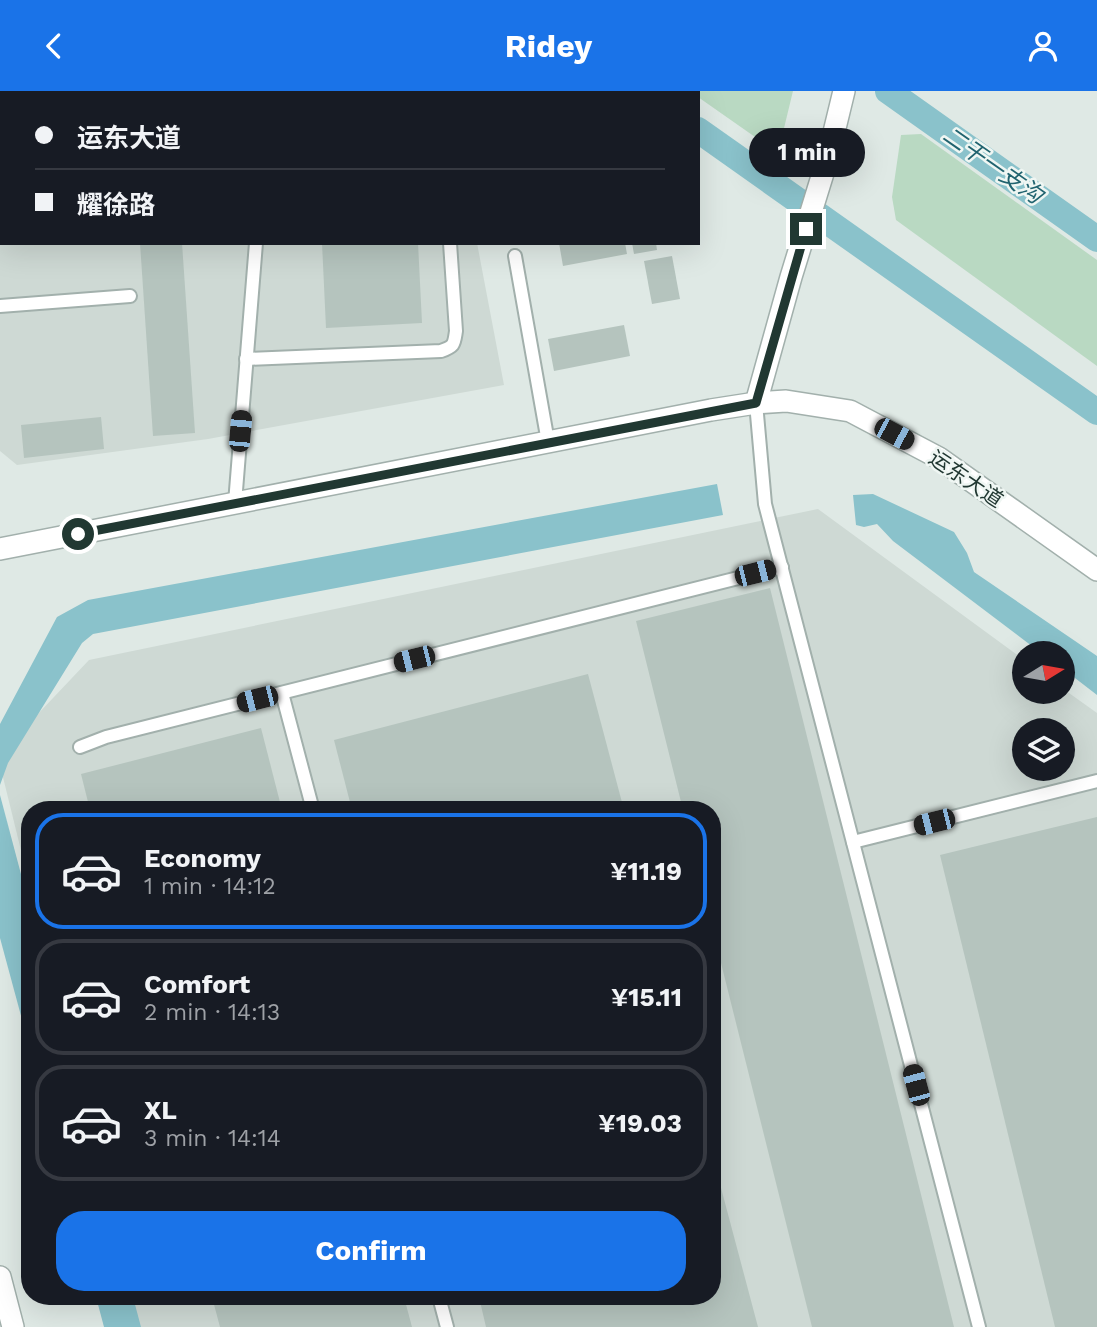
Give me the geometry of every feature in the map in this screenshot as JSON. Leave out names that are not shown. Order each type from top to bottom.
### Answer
[{"type":"street","points":[[756,403],[828,157],[844,91]]},
{"type":"street","name":"运东大道","points":[[0,549],[756,403],[786,401],[850,411],[939,458],[1097,570]]},
{"type":"street","points":[[0,1277],[13,1327]]},
{"type":"lane","points":[[235,503],[256,245]]},
{"type":"lane","points":[[246,359],[441,351],[450,348],[454,344],[456,331],[450,245]]},
{"type":"lane","points":[[515,256],[548,443]]},
{"type":"lane","points":[[0,306],[131,296]]},
{"type":"lane","points":[[756,403],[765,504],[979,1327]]},
{"type":"lane","points":[[80,747],[106,737],[782,567]]},
{"type":"lane","points":[[282,692],[311,801]]},
{"type":"lane","points":[[853,842],[1097,781]]},
{"type":"lane","points":[[441,1305],[447,1327]]},
{"type":"shaded area","points":[[0,245],[477,245],[504,385],[208,439],[17,465],[0,451]]},
{"type":"shaded area","points":[[818,509],[1012,651],[1012,704],[1075,704],[1075,697],[1097,713],[1097,1327],[137,1327],[132,1305],[721,1305],[721,801],[21,801],[21,850],[0,765],[0,754],[89,660]]},
{"type":"green space","points":[[700,91],[793,91],[778,153],[700,98]]},
{"type":"green space","points":[[921,134],[1097,260],[1097,366],[896,220],[892,197],[901,135]]},
{"type":"water","points":[[717,484],[723,515],[93,634],[82,643],[8,763],[0,785],[0,724],[57,617],[88,600]]},
{"type":"water","points":[[873,494],[954,532],[967,553],[974,572],[1097,656],[1097,695],[1075,678],[1075,641],[1025,641],[893,541],[877,524],[864,527],[856,525],[853,495]]},
{"type":"water","points":[[0,795],[21,874],[21,1016],[0,938]]},
{"type":"water","points":[[98,1305],[135,1305],[141,1327],[104,1327]]},
{"type":"building","points":[[140,245],[182,245],[195,433],[153,436]]},
{"type":"building","points":[[322,245],[418,245],[422,323],[326,328]]},
{"type":"building","points":[[559,245],[625,245],[627,254],[563,266]]},
{"type":"building","points":[[632,245],[656,245],[657,250],[634,254]]},
{"type":"building","points":[[672,256],[680,299],[652,304],[644,261]]},
{"type":"building","points":[[624,325],[630,356],[554,371],[548,339]]},
{"type":"building","points":[[101,417],[104,449],[24,458],[21,425]]},
{"type":"building","points":[[770,588],[954,1327],[812,1327],[721,963],[721,801],[681,801],[636,621]]},
{"type":"building","points":[[588,674],[622,801],[350,801],[334,740]]},
{"type":"building","points":[[261,728],[280,801],[88,801],[81,774]]},
{"type":"building","points":[[1097,817],[1097,1327],[1055,1327],[940,855]]},
{"type":"building","points":[[721,1188],[758,1327],[486,1327],[481,1305],[721,1305]]},
{"type":"building","points":[[214,1305],[406,1305],[412,1327],[220,1327]]},
{"type":"waterway","name":"二干一支沟","points":[[888,91],[1097,239]]},
{"type":"waterway","points":[[700,131],[1097,412]]},
{"type":"route","points":[[78,534],[756,403],[806,229]]}]
